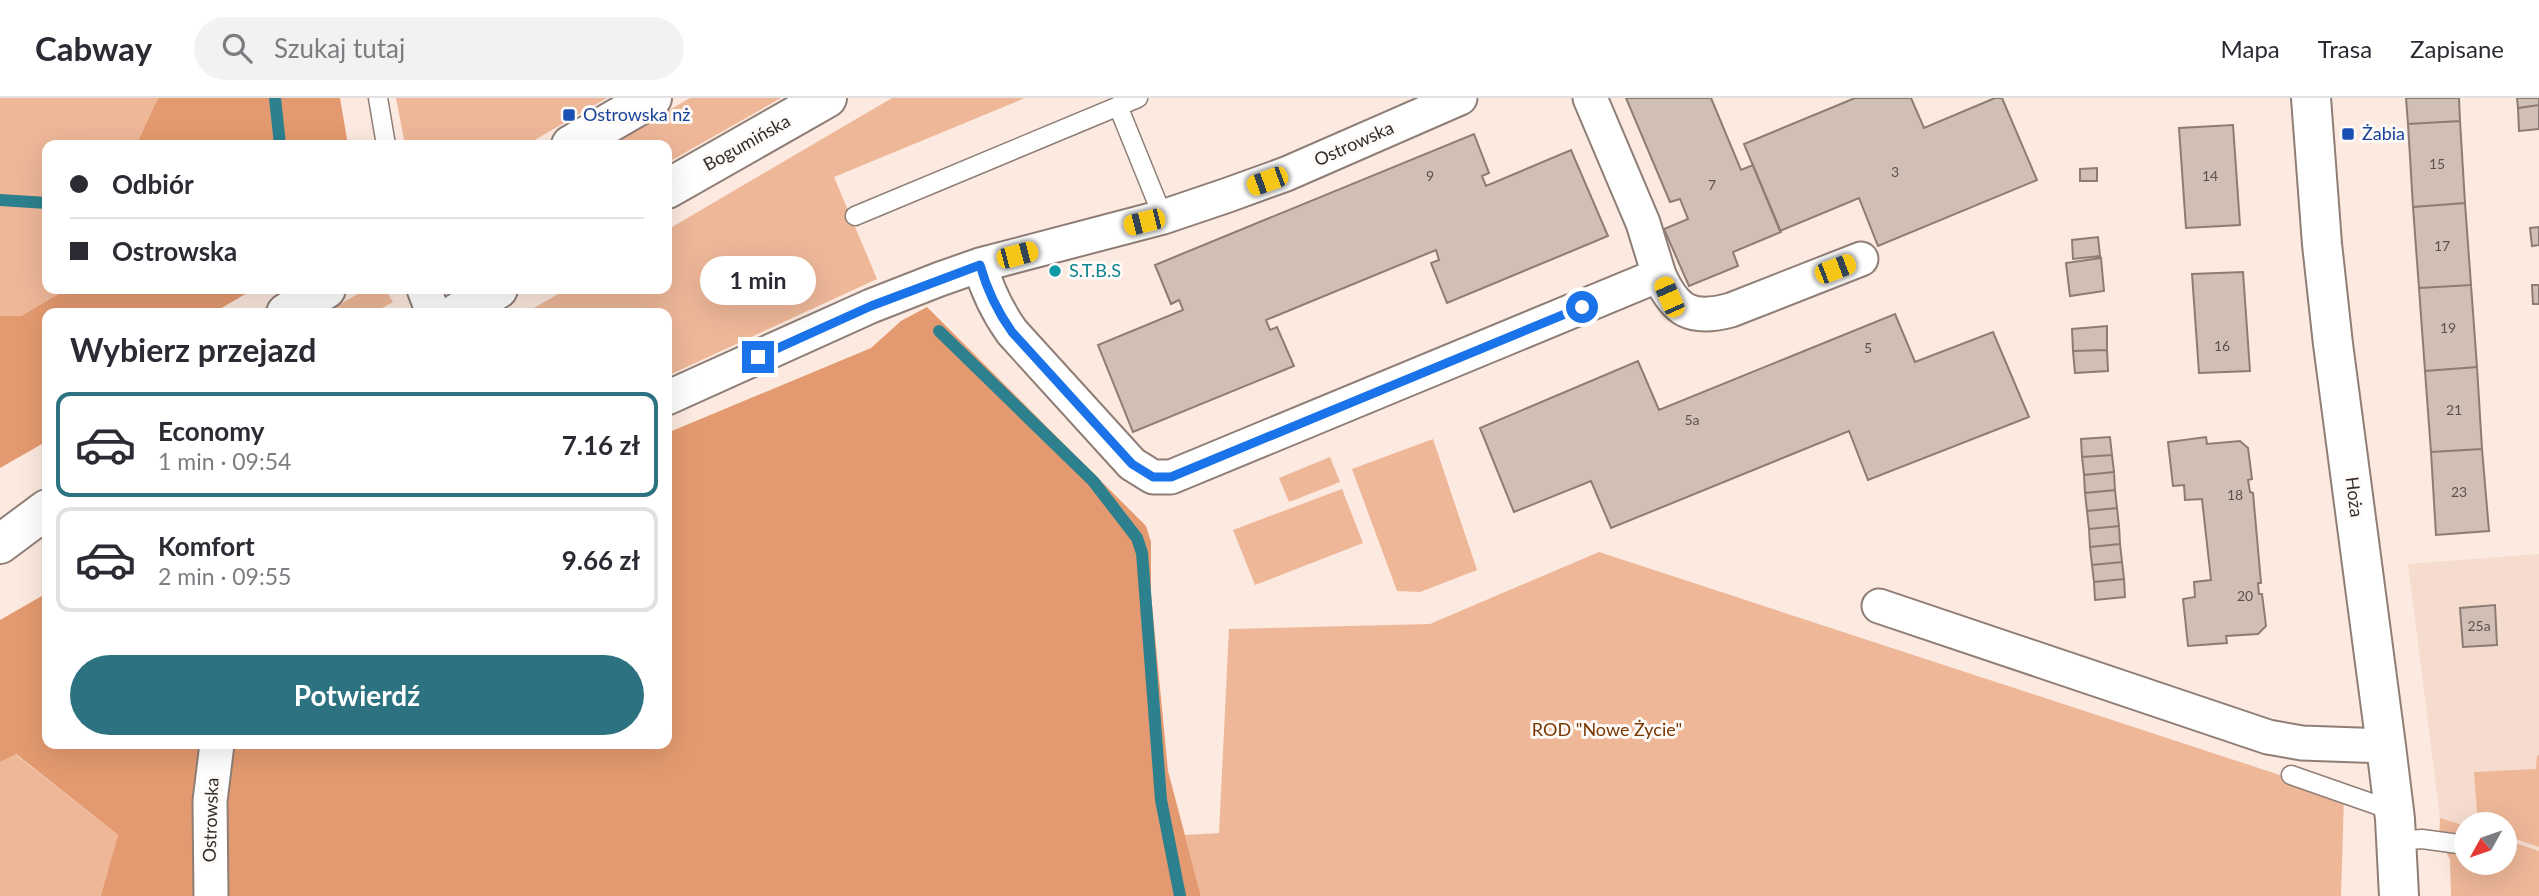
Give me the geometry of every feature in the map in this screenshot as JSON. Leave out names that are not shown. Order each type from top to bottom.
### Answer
[{"type":"street","points":[[580,140],[652,98]]},
{"type":"street","name":"Bogumińska","points":[[672,185],[827,98]]},
{"type":"street","points":[[1590,98],[1643,223],[1659,275],[1669,297],[1685,310],[1709,316],[1731,310],[1861,259]]},
{"type":"street","name":"Hoża","points":[[2311,98],[2332,330],[2386,746],[2399,896]]},
{"type":"street","name":"Ostrowska","points":[[672,396],[871,306],[980,265],[1163,217],[1286,174],[1453,99]]},
{"type":"street","points":[[980,265],[987,288],[1012,332],[1132,464],[1153,477],[1171,477],[1659,275]]},
{"type":"street","points":[[295,308],[318,294]]},
{"type":"street","points":[[466,308],[489,294]]},
{"type":"street","points":[[0,544],[42,513]]},
{"type":"street","points":[[0,564],[42,544]]},
{"type":"street","points":[[1879,606],[2259,735],[2302,743],[2386,746]]},
{"type":"street","name":"Ostrowska","points":[[211,896],[210,801],[216,749]]},
{"type":"lane","points":[[378,98],[385,140]]},
{"type":"lane","points":[[855,216],[1138,98]]},
{"type":"lane","points":[[1118,106],[1163,217]]},
{"type":"lane","points":[[2291,775],[2422,839],[2454,843]]},
{"type":"shaded area","points":[[158,98],[340,98],[347,140],[138,140]]},
{"type":"shaded area","points":[[58,294],[245,294],[222,308],[42,308],[42,444],[0,468],[0,316],[21,316]]},
{"type":"shaded area","points":[[927,307],[1146,526],[1151,542],[1151,594],[1168,771],[1201,896],[101,896],[118,835],[16,754],[0,762],[0,620],[42,596],[42,749],[672,749],[672,431],[871,348],[901,321]]},
{"type":"shaded area","points":[[2539,554],[2539,851],[2517,843],[2517,812],[2454,812],[2454,822],[2440,818],[2408,564]]},
{"type":"green space","points":[[0,98],[158,98],[138,140],[42,140],[42,294],[58,294],[21,316],[0,316]]},
{"type":"green space","points":[[396,98],[607,98],[535,140],[404,140]]},
{"type":"green space","points":[[690,98],[781,98],[672,160],[672,140],[618,140]]},
{"type":"green space","points":[[892,98],[1025,98],[834,177],[877,279],[672,374],[672,308],[534,308],[558,294],[672,294],[672,227]]},
{"type":"green space","points":[[358,294],[388,294],[393,302],[382,308],[333,308]]},
{"type":"green space","points":[[1433,439],[1477,570],[1420,592],[1397,591],[1352,469]]},
{"type":"green space","points":[[1330,457],[1340,482],[1289,502],[1279,478]]},
{"type":"green space","points":[[1342,489],[1363,543],[1255,585],[1233,530]]},
{"type":"green space","name":"ROD \"Nowe Życie\"","points":[[1599,552],[2344,796],[2341,896],[1201,896],[1185,835],[1219,833],[1229,629],[1430,624]]},
{"type":"green space","points":[[15,754],[118,835],[103,896],[0,896],[0,762]]},
{"type":"green space","points":[[2539,755],[2539,847],[2517,839],[2517,812],[2477,812],[2474,772],[2536,769]]},
{"type":"green space","points":[[2440,818],[2454,822],[2454,875],[2517,875],[2517,843],[2539,851],[2539,896],[2451,896],[2450,859],[2439,841]]},
{"type":"building","points":[[1626,98],[1711,98],[1741,170],[1753,165],[1781,232],[1733,252],[1738,266],[1689,286],[1664,229],[1688,219],[1680,199],[1670,202]]},
{"type":"building","points":[[1855,98],[1911,98],[1924,128],[1995,98],[2002,98],[2037,180],[1878,246],[1859,198],[1780,231],[1744,144]]},
{"type":"building","points":[[2406,98],[2459,98],[2460,121],[2408,124]]},
{"type":"building","points":[[2517,98],[2539,98],[2539,105],[2518,108]]},
{"type":"building","points":[[2539,105],[2539,129],[2519,131],[2518,108]]},
{"type":"building","points":[[2460,121],[2465,203],[2413,207],[2408,124]]},
{"type":"building","points":[[2233,125],[2240,225],[2186,228],[2179,128]]},
{"type":"building","points":[[1474,134],[1489,173],[1482,176],[1486,186],[1571,150],[1608,236],[1447,303],[1431,263],[1439,260],[1436,250],[1266,320],[1270,330],[1277,327],[1294,366],[1133,432],[1098,345],[1183,310],[1179,300],[1171,304],[1155,265]]},
{"type":"building","points":[[2097,168],[2097,181],[2080,181],[2080,169]]},
{"type":"building","points":[[2465,203],[2471,285],[2419,288],[2413,207]]},
{"type":"building","points":[[2539,227],[2539,245],[2532,246],[2530,228]]},
{"type":"building","points":[[2098,237],[2100,256],[2073,259],[2072,240]]},
{"type":"building","points":[[2101,258],[2104,291],[2070,296],[2066,263]]},
{"type":"building","points":[[2243,272],[2250,371],[2199,373],[2192,274]]},
{"type":"building","points":[[2471,285],[2477,367],[2425,371],[2419,288]]},
{"type":"building","points":[[2532,285],[2539,285],[2539,304],[2533,304]]},
{"type":"building","points":[[1895,314],[1915,362],[1993,332],[2029,417],[1868,480],[1849,431],[1611,528],[1591,481],[1514,512],[1480,428],[1638,361],[1659,410]]},
{"type":"building","points":[[2107,326],[2107,350],[2073,351],[2072,329]]},
{"type":"building","points":[[2107,350],[2108,371],[2075,373],[2073,351]]},
{"type":"building","points":[[2477,367],[2482,449],[2431,452],[2425,371]]},
{"type":"building","points":[[2110,437],[2112,455],[2082,457],[2081,439]]},
{"type":"building","points":[[2206,437],[2207,444],[2240,441],[2248,448],[2252,479],[2248,480],[2250,492],[2253,493],[2261,583],[2258,583],[2259,594],[2262,594],[2266,626],[2258,634],[2226,636],[2227,643],[2188,646],[2183,599],[2195,597],[2194,582],[2211,580],[2202,499],[2185,500],[2184,485],[2173,486],[2168,442]]},
{"type":"building","points":[[2482,449],[2489,531],[2436,535],[2431,452]]},
{"type":"building","points":[[2112,455],[2114,472],[2084,475],[2082,457]]},
{"type":"building","points":[[2114,472],[2115,490],[2085,493],[2084,475]]},
{"type":"building","points":[[2115,490],[2117,508],[2087,511],[2085,493]]},
{"type":"building","points":[[2117,508],[2119,526],[2089,529],[2087,511]]},
{"type":"building","points":[[2119,526],[2120,544],[2090,547],[2089,529]]},
{"type":"building","points":[[2120,544],[2122,562],[2092,565],[2090,547]]},
{"type":"building","points":[[2122,562],[2124,579],[2094,582],[2092,565]]},
{"type":"building","points":[[2124,579],[2125,597],[2095,600],[2094,582]]},
{"type":"building","points":[[2495,605],[2497,645],[2463,647],[2460,608]]},
{"type":"waterway","points":[[275,98],[279,140]]},
{"type":"waterway","points":[[0,200],[42,203]]},
{"type":"waterway","points":[[939,331],[1093,481],[1137,538],[1142,553],[1161,800],[1180,896]]},
{"type":"place","name":"Ostrowska nż","points":[[569,115]]},
{"type":"place","name":"Żabia","points":[[2348,134]]},
{"type":"place","name":"S.T.B.S","points":[[1055,271]]},
{"type":"route","points":[[758,357],[871,306],[980,265],[987,288],[1012,332],[1132,464],[1153,477],[1171,477],[1582,307]]}]
